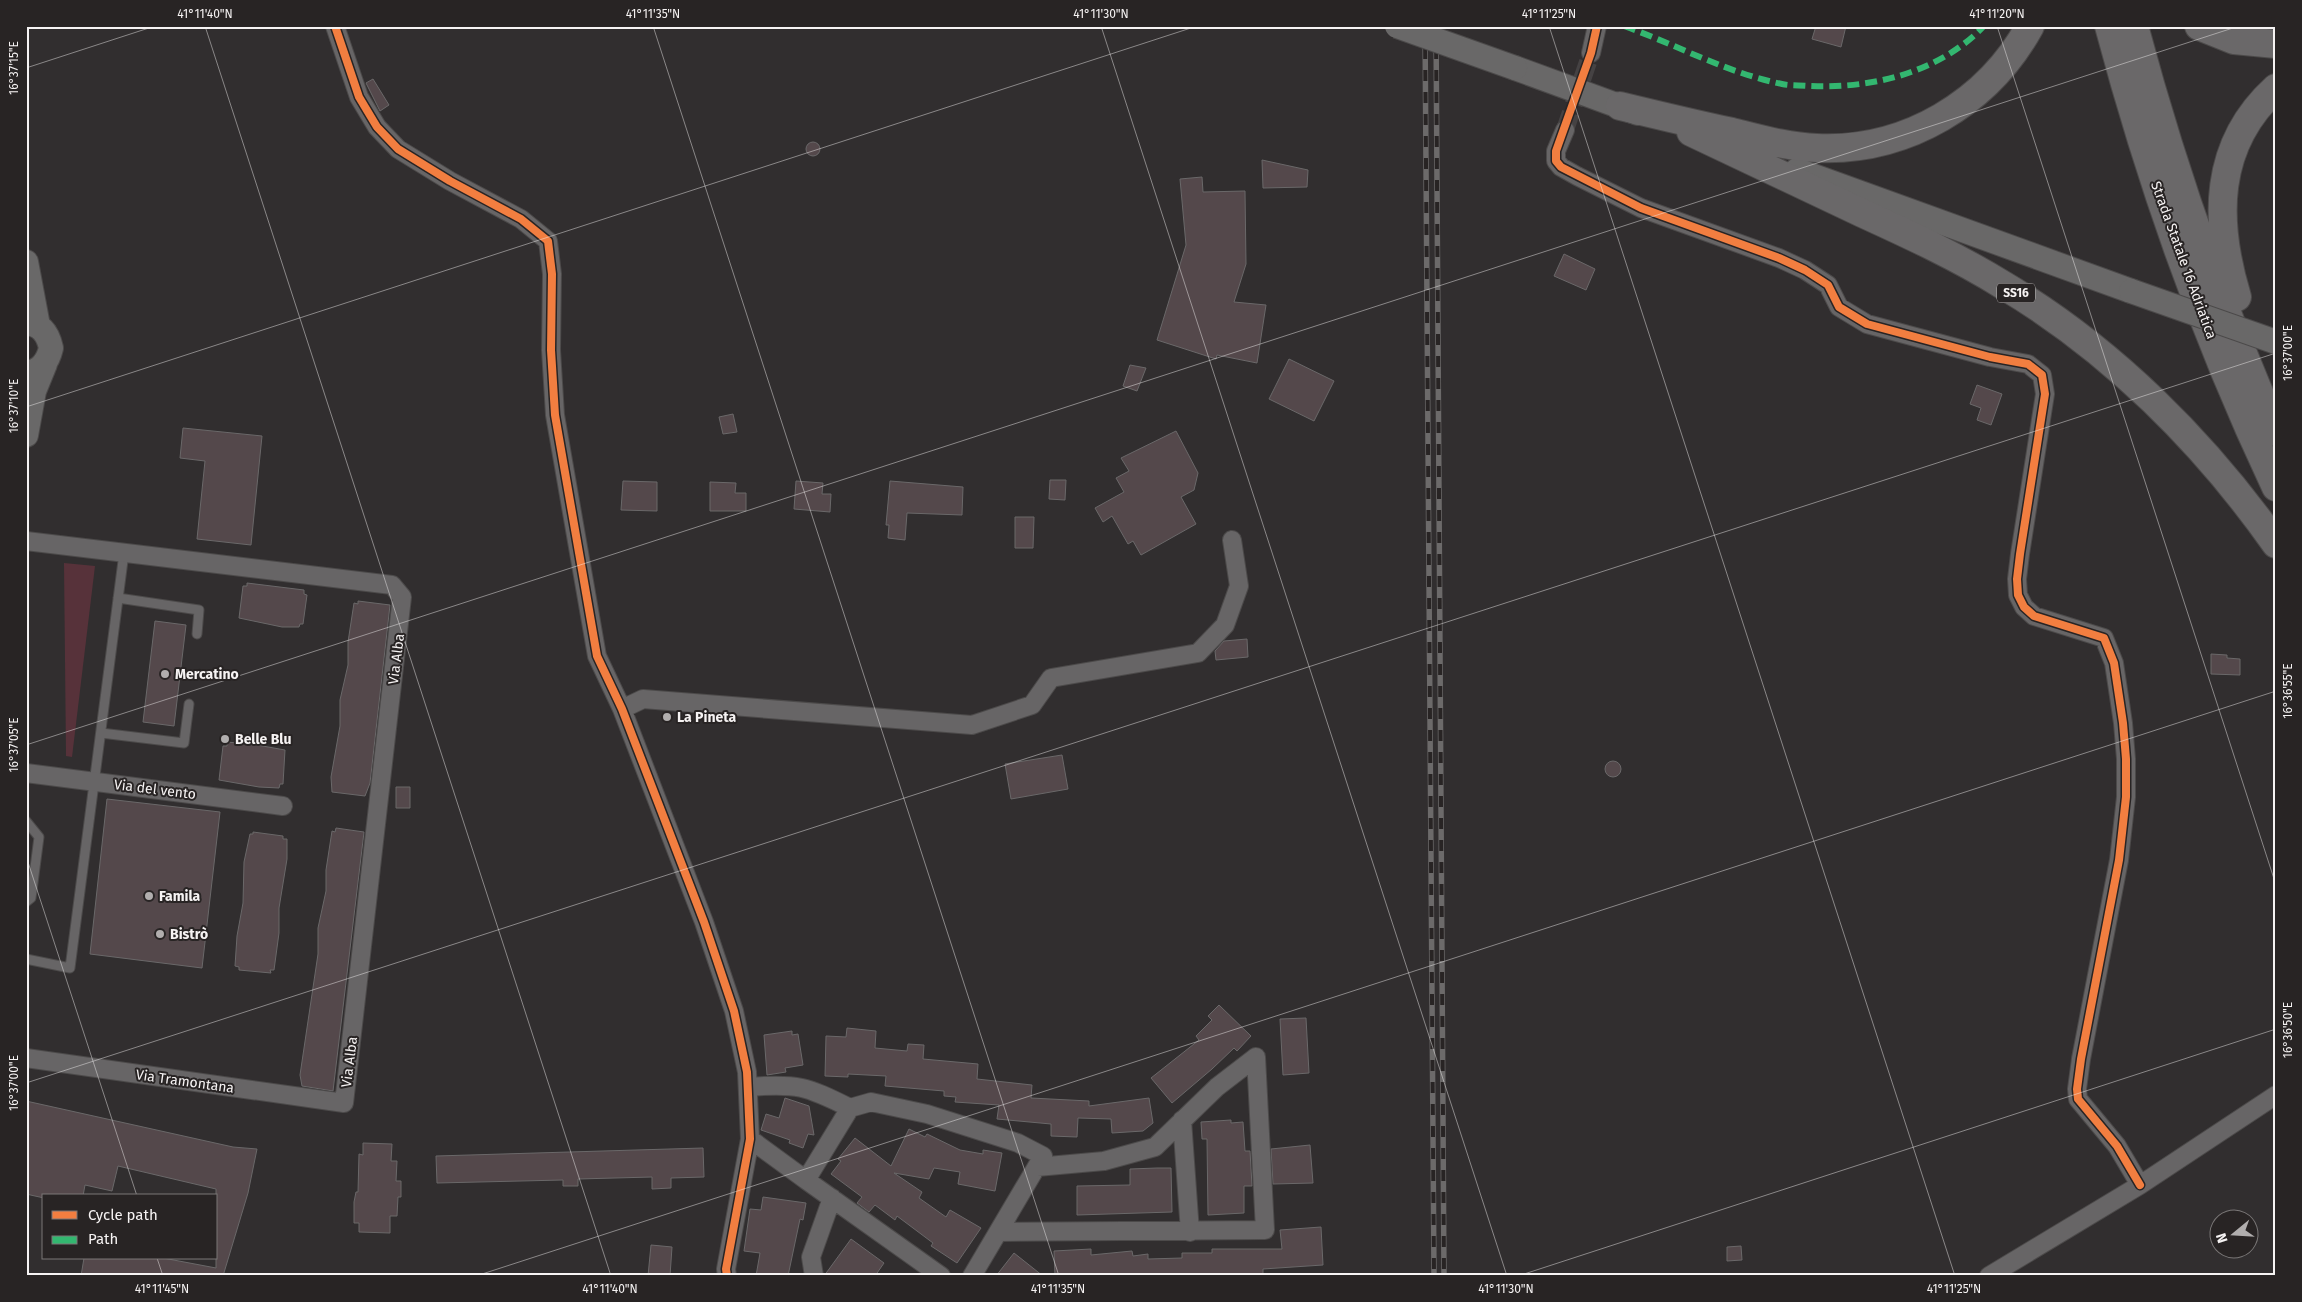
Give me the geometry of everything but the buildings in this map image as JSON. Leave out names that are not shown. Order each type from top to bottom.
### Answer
[{"type":"highway","points":[[1620,106],[1799,146],[1835,148],[1872,144],[1921,128],[1959,107],[1981,90],[2000,71],[2030,26]]},
{"type":"highway","name":"Strada Statale 16 Adriatica","points":[[2109,26],[2146,154],[2192,286],[2241,410],[2276,487]]},
{"type":"highway","name":"Strada Statale 16 Adriatica","points":[[2134,26],[2161,125],[2215,282],[2276,432]]},
{"type":"highway","points":[[2199,26],[2234,40],[2276,44]]},
{"type":"highway","points":[[2276,88],[2253,112],[2235,145],[2226,172],[2222,214],[2224,237],[2232,277],[2276,410]]},
{"type":"highway","name":"SS16","points":[[1691,132],[1937,248],[2002,284],[2030,302],[2091,347],[2149,398],[2214,466],[2276,544]]},
{"type":"main road","points":[[1397,26],[2276,342]]},
{"type":"main road","points":[[26,258],[32,325],[45,332],[51,348],[35,368],[34,391],[26,435]]},
{"type":"street","points":[[335,26],[359,96],[377,127],[398,149],[450,181],[521,219],[548,241],[552,274],[551,350],[555,415],[597,656],[622,709],[704,922],[734,1011],[748,1072],[750,1139],[726,1269],[727,1276]]},
{"type":"street","points":[[1591,53],[1596,26]]},
{"type":"street","points":[[1565,130],[1556,151],[1556,161],[1561,167],[1577,176],[1641,208],[1780,258],[1805,270],[1828,285],[1839,306],[1867,324],[1981,355],[2028,364],[2042,375],[2045,394],[2020,554],[2018,595],[2024,607],[2034,616],[2104,638],[2114,663],[2126,759],[2126,797],[2119,860],[2081,1059],[2077,1089],[2078,1099],[2117,1146],[2140,1184]]},
{"type":"street","points":[[622,709],[643,699],[972,725],[1032,705],[1051,678],[1198,653],[1225,625],[1239,586],[1232,540]]},
{"type":"street","name":"Via Alba","points":[[26,541],[392,585],[402,597],[344,1103]]},
{"type":"street","name":"Via del vento","points":[[26,772],[283,806]]},
{"type":"street","name":"Via Tramontana","points":[[26,1058],[344,1103]]},
{"type":"street","points":[[998,1232],[1265,1230],[1256,1058],[1217,1088],[1155,1147],[1104,1161],[1037,1167]]},
{"type":"street","points":[[748,1087],[784,1084],[813,1089],[850,1108]]},
{"type":"street","points":[[1989,1276],[2140,1184],[2276,1095]]},
{"type":"street","points":[[806,1180],[850,1108],[871,1102],[927,1114],[976,1128],[1018,1142],[1043,1156],[972,1276]]},
{"type":"street","points":[[1182,1120],[1190,1232]]},
{"type":"street","points":[[750,1139],[941,1276]]},
{"type":"street","points":[[814,1276],[811,1257],[832,1198]]},
{"type":"lane","points":[[26,959],[70,968],[124,553]]},
{"type":"lane","points":[[118,598],[199,610],[196,634]]},
{"type":"lane","points":[[101,733],[184,743],[190,704]]},
{"type":"lane","points":[[26,821],[39,837],[31,898],[26,902]]},
{"type":"shaded area","points":[[64,563],[95,566],[72,757],[66,756]]},
{"type":"tunnel","points":[[1565,130],[1591,53]]},
{"type":"railway","points":[[1425,26],[1434,1276]]},
{"type":"railway","points":[[1436,26],[1444,1276]]},
{"type":"marked path","points":[[1624,26],[1742,73],[1782,84],[1809,86],[1856,85],[1903,75],[1946,56],[1984,26]]},
{"type":"cycle path","points":[[335,26],[359,97],[377,127],[398,149],[450,181],[521,219],[548,241],[552,274],[551,350],[555,415],[597,656],[622,709],[704,922],[734,1011],[747,1072],[750,1139],[726,1269],[727,1276]]},
{"type":"cycle path","points":[[1597,26],[1591,53],[1556,151],[1556,161],[1561,167],[1641,208],[1779,258],[1805,270],[1828,285],[1839,307],[1867,324],[1990,357],[2028,364],[2042,375],[2045,394],[2020,554],[2017,579],[2018,595],[2024,607],[2034,616],[2104,638],[2114,663],[2126,759],[2126,797],[2119,860],[2081,1059],[2077,1089],[2078,1099],[2117,1146],[2140,1185]]},
{"type":"place","name":"Mercatino","points":[[165,674]]},
{"type":"place","name":"La Pineta","points":[[667,717]]},
{"type":"place","name":"Belle Blu","points":[[225,739]]},
{"type":"place","name":"Famila","points":[[149,896]]},
{"type":"place","name":"Bistrò","points":[[160,934]]}]
